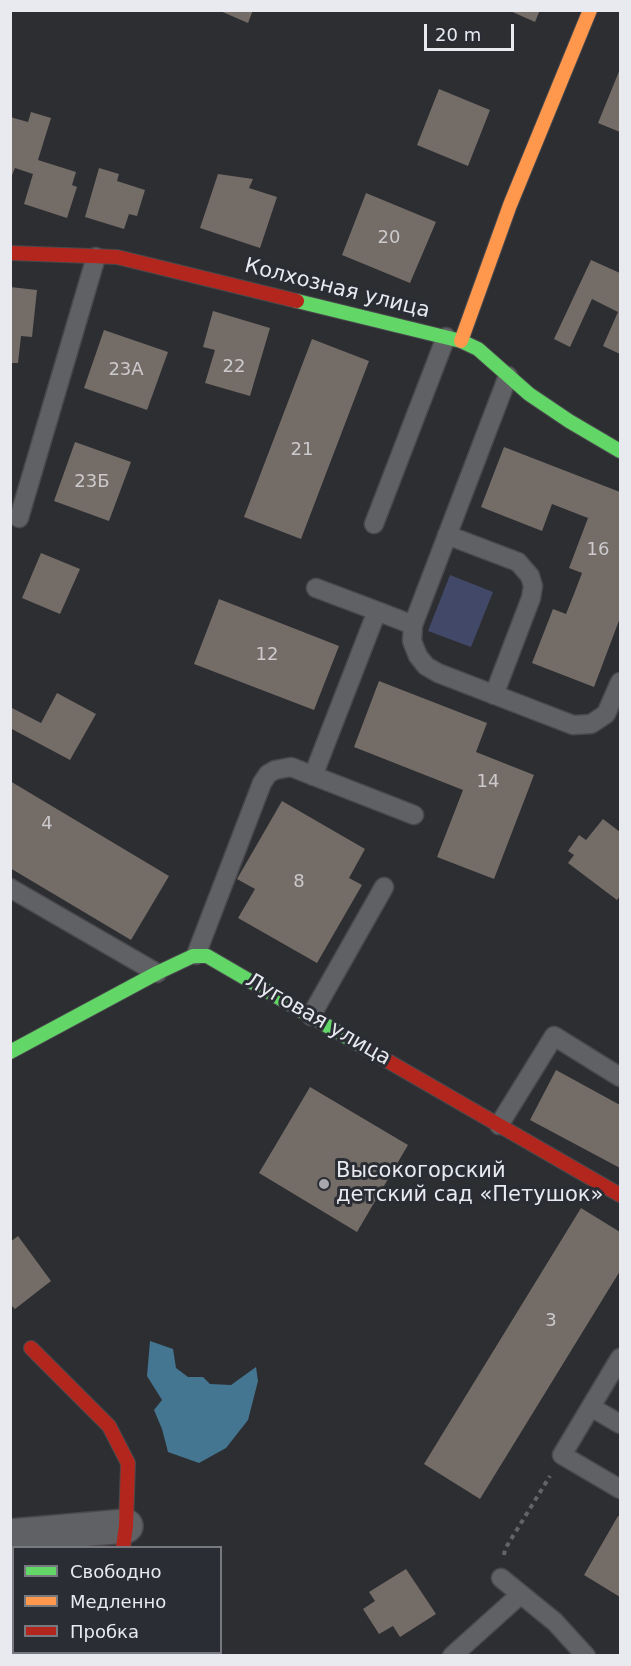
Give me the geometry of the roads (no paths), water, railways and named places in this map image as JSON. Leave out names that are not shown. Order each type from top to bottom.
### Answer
[{"type":"street","points":[[454,339],[590,10]]},
{"type":"street","name":"Колхозная улица","points":[[10,253],[117,257],[454,339],[478,349],[508,376],[569,421],[621,451]]},
{"type":"street","points":[[10,1052],[157,973],[196,955]]},
{"type":"street","name":"Луговая улица","points":[[196,955],[207,956],[621,1195]]},
{"type":"street","points":[[10,1536],[125,1537],[128,1463],[109,1426],[30,1348]]},
{"type":"lane","points":[[19,518],[96,256]]},
{"type":"lane","points":[[374,524],[454,339]]},
{"type":"lane","points":[[508,376],[413,625],[412,641],[418,656],[426,666],[438,673],[573,725],[581,726],[598,721],[606,714],[621,682]]},
{"type":"lane","points":[[447,535],[518,562],[530,576],[533,586],[531,598],[494,695]]},
{"type":"lane","points":[[316,588],[413,625]]},
{"type":"lane","points":[[314,776],[377,611]]},
{"type":"lane","points":[[196,955],[262,783],[268,774],[283,767],[291,767],[414,815]]},
{"type":"lane","points":[[311,1016],[384,887]]},
{"type":"lane","points":[[10,888],[157,973]]},
{"type":"lane","points":[[499,1125],[554,1036],[621,1077]]},
{"type":"lane","points":[[621,1358],[562,1455],[621,1489]]},
{"type":"lane","points":[[591,1407],[621,1424]]},
{"type":"lane","points":[[501,1578],[555,1622],[586,1656]]},
{"type":"lane","points":[[452,1656],[521,1594]]},
{"type":"place","name":"Высокогорский детский сад «Петушок»","points":[[324,1184]]}]
